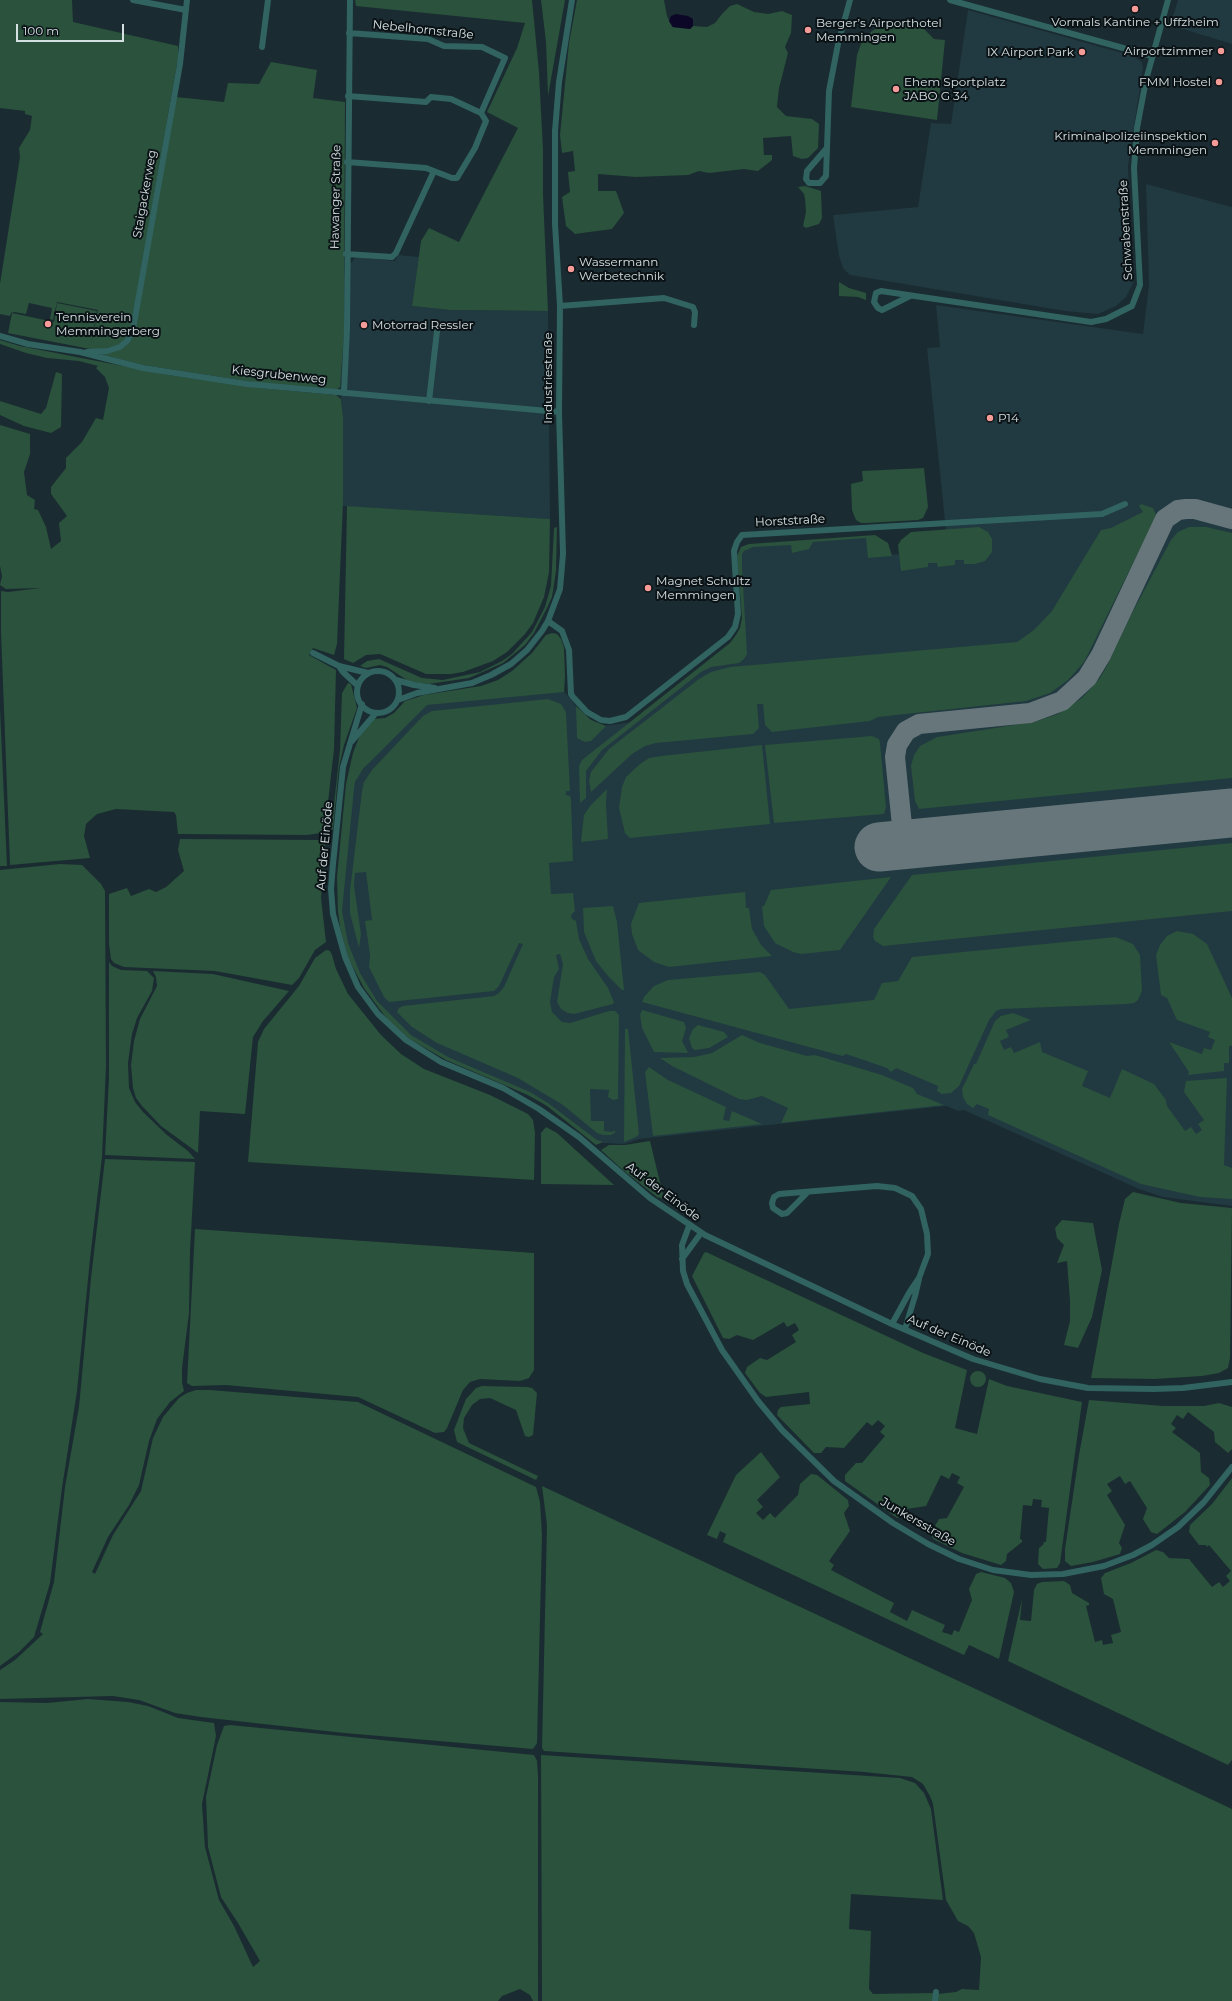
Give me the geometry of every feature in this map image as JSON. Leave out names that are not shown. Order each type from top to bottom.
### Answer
[{"type":"street","points":[[133,0],[186,10]]},
{"type":"street","name":"Staigackerweg","points":[[80,352],[107,351],[120,347],[128,340],[133,329],[180,64],[187,0]]},
{"type":"street","points":[[262,47],[268,0]]},
{"type":"street","name":"Hawanger Straße","points":[[344,393],[347,328],[346,254],[350,0]]},
{"type":"street","name":"Industriestraße","points":[[351,742],[376,713],[391,709],[398,700],[403,697],[439,688],[472,683],[501,670],[527,650],[548,621],[560,589],[562,566],[559,412],[560,306],[555,224],[554,130],[559,82],[572,0]]},
{"type":"street","points":[[826,149],[807,171],[806,179],[809,183],[820,183],[826,176],[830,83],[841,32],[850,0]]},
{"type":"street","points":[[950,0],[1152,56]]},
{"type":"street","name":"Schwabenstraße","points":[[910,296],[882,310],[878,308],[874,302],[876,293],[881,291],[1091,322],[1106,319],[1132,306],[1140,285],[1135,207],[1136,150],[1142,97],[1168,0]]},
{"type":"street","name":"Nebelhornstraße","points":[[349,34],[428,39],[444,46],[482,47],[505,58],[481,112]]},
{"type":"street","points":[[347,162],[426,168],[452,178],[457,178],[460,176],[475,148],[486,121],[481,112],[451,99],[431,97],[426,102],[348,96]]},
{"type":"street","points":[[346,254],[392,257],[396,253],[434,171]]},
{"type":"street","points":[[560,306],[664,298],[693,307],[695,312],[694,325]]},
{"type":"street","points":[[429,401],[437,331]]},
{"type":"street","name":"Kiesgrubenweg","points":[[0,336],[28,344],[80,352],[112,361],[247,384],[559,412]]},
{"type":"street","name":"Horststraße","points":[[548,621],[562,631],[569,650],[571,694],[576,702],[595,717],[610,721],[626,717],[728,636],[734,627],[738,614],[734,551],[736,542],[742,535],[1102,514],[1125,504]]},
{"type":"street","name":"Industriestraße","points":[[313,653],[339,666],[368,674],[378,670],[383,671],[388,673],[396,680],[414,686],[439,688]]},
{"type":"street","points":[[339,666],[343,672],[358,686]]},
{"type":"street","points":[[368,674],[362,679],[358,686],[358,695],[362,704],[368,710],[376,713]]},
{"type":"street","points":[[396,680],[400,692],[398,700]]},
{"type":"street","name":"Industriestraße","points":[[341,794],[343,768],[362,704]]},
{"type":"street","name":"Auf der Einöde","points":[[341,794],[331,889],[336,928],[345,957],[358,987],[367,1001],[388,1025],[418,1049],[441,1062],[514,1094],[545,1112],[579,1138],[650,1198],[701,1233],[892,1324],[996,1367],[1063,1384],[1088,1388],[1129,1390],[1183,1388],[1232,1382]]},
{"type":"street","points":[[807,1193],[787,1213],[782,1214],[773,1208],[772,1203],[774,1197],[779,1194],[807,1193],[877,1186],[896,1188],[912,1196],[921,1209],[928,1234],[928,1254],[919,1278],[905,1329]]},
{"type":"street","name":"Junkersstraße","points":[[689,1226],[682,1245],[683,1271],[687,1284],[711,1331],[747,1387],[782,1430],[823,1471],[867,1505],[928,1544],[959,1559],[993,1570],[1031,1575],[1064,1574],[1104,1566],[1140,1552],[1178,1527],[1204,1502],[1232,1467]]},
{"type":"street","points":[[682,1259],[701,1233]]},
{"type":"street","points":[[892,1324],[919,1278]]},
{"type":"street","points":[[935,2001],[936,1992]]},
{"type":"shaded area","points":[[1178,0],[1232,0],[1232,44],[1170,25]]},
{"type":"shaded area","points":[[968,10],[1133,56],[1142,62],[1143,68],[1128,166],[1133,283],[1126,297],[1116,306],[1098,314],[1065,311],[850,275],[843,268],[839,256],[833,215],[918,207],[931,123],[951,124]]},
{"type":"shaded area","points":[[676,14],[688,16],[693,19],[693,26],[690,29],[673,27],[669,21],[671,16]]},
{"type":"shaded area","points":[[1146,184],[1232,207],[1232,1206],[1163,1197],[1139,1189],[964,1110],[958,1111],[946,1106],[639,1139],[624,1144],[603,1143],[596,1141],[548,1105],[435,1052],[410,1036],[376,1002],[351,957],[343,929],[340,899],[353,788],[358,775],[421,706],[436,700],[563,690],[581,712],[588,718],[604,726],[632,722],[733,642],[744,625],[739,554],[746,546],[869,536],[872,556],[901,554],[946,531],[927,348],[940,347],[936,305],[1143,334],[1149,285]]},
{"type":"shaded area","points":[[398,255],[419,257],[412,306],[450,310],[548,311],[550,519],[342,506],[343,417],[340,387],[344,334],[344,276],[348,276],[349,265],[356,257],[395,261]]},
{"type":"green space","points":[[0,0],[72,0],[73,22],[178,46],[178,58],[130,332],[126,340],[119,345],[102,349],[90,349],[8,333],[12,313],[54,322],[57,303],[97,311],[91,345],[98,310],[57,302],[53,320],[50,319],[52,308],[29,303],[26,314],[14,312],[11,313],[10,316],[0,314],[0,284],[20,157],[19,148],[30,130],[32,116],[25,114],[25,111],[0,108]]},
{"type":"green space","points":[[355,0],[532,0],[539,72],[548,311],[450,310],[412,306],[421,241],[429,228],[459,242],[518,128],[487,112],[517,48],[525,23],[356,6]]},
{"type":"green space","points":[[541,0],[565,0],[548,96],[546,42]]},
{"type":"green space","points":[[577,0],[664,0],[667,16],[672,27],[690,29],[693,26],[707,27],[715,23],[730,6],[737,4],[754,12],[768,14],[782,11],[792,15],[791,33],[785,47],[788,53],[779,88],[777,107],[786,116],[812,119],[819,124],[818,148],[808,158],[802,159],[793,156],[791,136],[763,138],[764,155],[772,155],[772,160],[758,171],[744,169],[709,173],[699,171],[688,175],[636,177],[598,174],[598,191],[616,191],[624,213],[612,229],[575,234],[566,226],[562,197],[570,192],[568,172],[575,171],[573,151],[562,153],[560,135],[569,43]]},
{"type":"green space","name":"Ehem Sportplatz JABO G 34","points":[[896,21],[910,23],[923,28],[934,39],[945,40],[937,120],[851,107],[857,55],[862,41],[872,31],[883,25]]},
{"type":"green space","points":[[271,62],[317,70],[313,98],[345,102],[344,334],[340,387],[336,390],[260,383],[143,365],[100,354],[122,349],[131,341],[176,97],[224,102],[228,83],[259,84]]},
{"type":"green space","points":[[805,186],[821,191],[822,218],[819,224],[806,228],[803,226],[806,212],[805,199],[804,194],[798,187]]},
{"type":"green space","points":[[839,282],[849,288],[866,293],[866,300],[858,297],[839,296]]},
{"type":"green space","points":[[0,340],[20,346],[169,375],[260,388],[336,395],[341,399],[343,417],[343,502],[337,644],[334,655],[313,648],[309,655],[336,670],[334,749],[326,820],[324,831],[321,833],[307,835],[178,834],[176,815],[174,812],[116,809],[97,814],[86,824],[84,836],[90,858],[10,865],[1,632],[1,591],[8,592],[40,588],[6,589],[0,585],[2,576],[0,566],[0,425],[30,434],[30,454],[24,472],[27,495],[35,500],[34,509],[38,510],[46,527],[51,549],[61,541],[59,523],[67,516],[51,494],[51,487],[66,468],[66,458],[82,442],[96,418],[103,420],[109,388],[105,377],[96,368],[98,366],[79,361],[47,358],[26,353],[0,344]]},
{"type":"green space","points":[[56,372],[62,374],[61,427],[51,433],[24,426],[0,415],[0,401],[41,414],[46,408]]},
{"type":"green space","points":[[924,468],[928,507],[923,518],[918,520],[867,523],[861,523],[856,520],[852,510],[851,484],[863,481],[862,471]]},
{"type":"green space","points":[[1141,504],[1153,508],[1156,515],[1144,541],[1084,662],[1068,680],[1050,693],[1026,701],[878,717],[870,721],[772,732],[765,725],[763,704],[757,704],[759,728],[753,734],[656,743],[645,746],[632,754],[591,792],[589,781],[591,772],[609,749],[699,679],[711,672],[730,667],[1017,642],[1034,630],[1052,611],[1101,530],[1111,528],[1143,512],[1139,506]]},
{"type":"green space","points":[[347,506],[550,519],[549,572],[544,597],[533,623],[525,634],[507,652],[493,661],[463,672],[451,674],[426,674],[380,654],[366,655],[353,663],[344,659]]},
{"type":"green space","points":[[557,527],[556,571],[552,597],[534,633],[525,645],[503,663],[469,678],[429,684],[410,682],[387,667],[380,665],[366,668],[360,666],[367,661],[379,659],[422,678],[443,680],[480,672],[512,654],[532,632],[545,607],[551,586],[554,528]]},
{"type":"green space","points":[[979,527],[988,532],[992,539],[992,552],[985,561],[975,564],[964,564],[964,560],[955,560],[955,565],[938,567],[937,563],[928,563],[928,567],[901,571],[898,545],[901,540],[911,532]]},
{"type":"green space","points":[[1189,527],[1206,527],[1232,533],[1232,778],[919,809],[915,801],[911,766],[914,755],[920,746],[937,737],[1034,722],[1058,714],[1082,698],[1100,678],[1107,666],[1129,619],[1171,540],[1178,532]]},
{"type":"green space","points":[[875,535],[888,543],[892,556],[868,558],[866,538],[813,542],[809,549],[792,553],[791,545],[753,547],[744,551],[742,554],[742,567],[747,654],[744,659],[739,663],[711,667],[701,672],[602,750],[586,771],[586,798],[580,803],[579,766],[582,760],[730,643],[736,635],[740,628],[742,618],[737,556],[741,547],[749,544]]},
{"type":"green space","points":[[552,633],[557,634],[561,639],[564,648],[564,692],[427,705],[363,769],[355,782],[342,911],[348,943],[360,973],[377,1001],[411,1035],[448,1057],[530,1092],[548,1103],[597,1140],[603,1142],[596,1145],[547,1106],[528,1095],[446,1060],[408,1038],[387,1019],[364,988],[348,958],[340,928],[338,911],[337,877],[346,784],[353,753],[360,735],[374,719],[385,718],[394,713],[405,701],[424,695],[481,686],[498,680],[512,671],[532,653],[546,635]]},
{"type":"green space","points":[[348,683],[351,684],[357,708],[344,745],[339,767],[333,829],[331,831],[340,750],[342,693]]},
{"type":"green space","points":[[548,699],[561,704],[566,712],[570,791],[566,791],[566,795],[570,796],[571,799],[573,861],[549,863],[551,894],[573,893],[575,911],[571,915],[572,919],[576,921],[579,939],[588,959],[608,988],[614,1002],[613,1004],[574,1014],[568,1013],[561,1009],[557,1002],[563,964],[560,954],[556,955],[559,969],[554,977],[550,1002],[552,1012],[562,1022],[570,1023],[609,1011],[615,1011],[619,1015],[618,1099],[613,1100],[608,1097],[609,1090],[590,1089],[591,1121],[604,1121],[604,1131],[613,1132],[613,1130],[616,1132],[611,1135],[597,1133],[563,1105],[518,1078],[437,1043],[412,1027],[397,1012],[399,1008],[403,1006],[494,996],[504,987],[523,944],[519,943],[499,986],[494,991],[389,1002],[384,997],[369,967],[370,955],[365,921],[372,920],[366,872],[355,873],[354,886],[361,934],[359,948],[350,913],[350,891],[362,791],[364,782],[372,770],[423,716],[432,711]]},
{"type":"green space","points":[[576,706],[591,720],[606,726],[591,741],[585,742],[577,738]]},
{"type":"green space","points":[[0,708],[7,866],[0,866]]},
{"type":"green space","points":[[872,736],[879,739],[880,743],[886,807],[884,814],[774,823],[765,745]]},
{"type":"green space","points":[[762,745],[770,824],[630,838],[625,833],[619,808],[622,787],[626,777],[649,758]]},
{"type":"green space","points":[[607,789],[606,803],[608,839],[581,842],[584,815],[590,806]]},
{"type":"green space","points":[[180,839],[323,840],[325,844],[321,898],[326,942],[315,950],[299,978],[292,985],[215,971],[124,967],[114,963],[111,959],[109,944],[109,894],[127,888],[131,896],[149,889],[156,892],[166,887],[184,871],[178,850]]},
{"type":"green space","points":[[1232,843],[1232,911],[883,946],[875,941],[873,937],[874,929],[912,875]]},
{"type":"green space","points":[[60,864],[82,865],[101,884],[105,891],[106,1066],[102,1157],[77,1391],[62,1488],[50,1583],[34,1637],[19,1652],[0,1666],[0,870]]},
{"type":"green space","points":[[891,877],[840,950],[801,954],[793,952],[775,943],[764,926],[762,906],[764,906],[771,890]]},
{"type":"green space","points":[[745,892],[746,908],[749,908],[752,929],[761,945],[772,956],[669,967],[654,962],[638,950],[632,934],[631,924],[639,903]]},
{"type":"green space","points":[[613,906],[617,922],[624,990],[622,990],[608,976],[596,961],[584,932],[583,908]]},
{"type":"green space","points":[[1177,931],[1193,934],[1207,944],[1232,998],[1232,1046],[1229,1046],[1229,1063],[1224,1063],[1224,1071],[1188,1075],[1189,1072],[1169,1042],[1202,1054],[1204,1048],[1211,1050],[1215,1040],[1208,1037],[1210,1032],[1177,1020],[1167,998],[1161,995],[1156,955],[1160,945],[1167,936]]},
{"type":"green space","points":[[1116,937],[1133,944],[1140,955],[1142,991],[1138,1000],[1134,1003],[1127,1004],[1001,1009],[996,1011],[989,1020],[959,1086],[951,1093],[942,1094],[937,1091],[938,1086],[896,1068],[891,1072],[887,1068],[846,1054],[843,1056],[835,1054],[642,1002],[644,997],[654,986],[668,980],[760,972],[765,975],[789,1009],[874,1000],[882,983],[898,981],[912,957]]},
{"type":"green space","points":[[326,950],[330,951],[332,955],[336,969],[348,994],[381,1035],[401,1054],[424,1069],[490,1095],[528,1114],[533,1120],[535,1133],[534,1180],[248,1162],[258,1042],[264,1029],[299,986],[315,958]]},
{"type":"green space","points":[[109,962],[112,966],[121,970],[147,971],[154,978],[152,991],[137,1018],[132,1034],[128,1063],[129,1088],[135,1102],[143,1112],[167,1135],[188,1151],[195,1159],[105,1155],[109,1078]]},
{"type":"green space","points":[[153,971],[213,974],[289,991],[263,1021],[253,1037],[245,1114],[200,1111],[198,1153],[161,1126],[136,1098],[133,1088],[131,1065],[134,1041],[140,1019],[157,986],[156,977]]},
{"type":"green space","points":[[642,1010],[684,1022],[686,1028],[682,1041],[688,1053],[654,1052],[642,1028],[640,1015]]},
{"type":"green space","points":[[1013,1013],[1031,1020],[1006,1030],[1009,1037],[1000,1041],[1004,1050],[1011,1047],[1014,1053],[1040,1042],[1042,1052],[1088,1071],[1082,1086],[1110,1098],[1122,1069],[1154,1084],[1166,1100],[1167,1106],[1185,1131],[1191,1127],[1196,1134],[1202,1130],[1198,1124],[1204,1120],[1184,1092],[1186,1081],[1227,1078],[1224,1165],[1232,1168],[1232,1199],[1200,1197],[1141,1184],[988,1115],[989,1109],[977,1104],[973,1108],[967,1104],[963,1097],[962,1089],[974,1064],[976,1064],[995,1021],[1001,1016]]},
{"type":"green space","points":[[698,1025],[724,1032],[728,1037],[709,1048],[695,1050],[692,1048],[689,1038],[693,1029]]},
{"type":"green space","points":[[625,1029],[628,1029],[639,1134],[636,1137],[624,1142]]},
{"type":"green space","points":[[742,1035],[760,1043],[807,1056],[815,1055],[882,1075],[913,1088],[917,1094],[944,1105],[781,1123],[788,1108],[762,1096],[747,1100],[739,1099],[672,1066],[660,1058],[694,1057],[712,1053]]},
{"type":"green space","points":[[649,1067],[668,1080],[726,1107],[723,1120],[729,1121],[732,1111],[762,1124],[653,1136],[645,1072]]},
{"type":"green space","points":[[546,1127],[557,1133],[614,1185],[541,1184],[541,1133]]},
{"type":"green space","points":[[650,1141],[664,1199],[657,1197],[624,1171],[601,1150],[609,1145],[625,1145]]},
{"type":"green space","points":[[105,1159],[195,1162],[190,1251],[189,1313],[182,1368],[182,1382],[184,1391],[170,1402],[157,1419],[149,1441],[139,1485],[129,1505],[108,1537],[92,1572],[95,1574],[113,1535],[141,1491],[153,1438],[163,1417],[179,1398],[196,1390],[210,1390],[358,1402],[536,1487],[540,1502],[542,1535],[537,1743],[533,1749],[344,1733],[201,1717],[175,1713],[139,1700],[113,1696],[0,1699],[0,1670],[15,1660],[43,1634],[40,1632],[54,1582],[65,1487],[79,1407],[91,1278]]},
{"type":"green space","points":[[1133,1192],[1181,1203],[1232,1208],[1230,1358],[1228,1368],[1219,1373],[1202,1376],[1154,1379],[1091,1378],[1119,1224],[1125,1199]]},
{"type":"green space","points":[[1062,1220],[1093,1223],[1102,1270],[1092,1317],[1078,1348],[1064,1345],[1070,1321],[1067,1261],[1057,1263],[1064,1245],[1057,1238],[1055,1228]]},
{"type":"green space","points":[[195,1229],[534,1253],[534,1370],[529,1378],[520,1381],[480,1379],[470,1382],[463,1390],[447,1428],[444,1432],[435,1433],[358,1397],[226,1385],[192,1386],[187,1383]]},
{"type":"green space","points":[[706,1252],[923,1353],[967,1370],[955,1428],[977,1434],[989,1379],[1007,1386],[1082,1402],[1060,1563],[1057,1568],[1043,1569],[1038,1564],[1039,1548],[1044,1542],[1046,1542],[1049,1508],[1041,1507],[1042,1500],[1033,1499],[1032,1506],[1023,1505],[1020,1539],[1022,1542],[1007,1554],[1006,1561],[1001,1565],[962,1553],[933,1539],[931,1533],[939,1519],[947,1518],[964,1487],[957,1483],[960,1477],[952,1473],[949,1479],[941,1475],[926,1506],[907,1509],[903,1516],[897,1518],[845,1481],[845,1475],[856,1463],[862,1463],[885,1436],[880,1432],[885,1426],[878,1420],[872,1426],[867,1422],[844,1448],[826,1447],[821,1453],[814,1453],[777,1415],[778,1410],[781,1407],[810,1404],[809,1392],[766,1397],[760,1393],[745,1373],[747,1367],[760,1358],[767,1360],[796,1342],[792,1335],[799,1330],[795,1323],[787,1327],[784,1322],[753,1340],[737,1335],[729,1339],[723,1338],[692,1276],[704,1253]]},
{"type":"green space","points":[[978,1371],[985,1376],[986,1379],[981,1386],[978,1387],[971,1382],[970,1379],[975,1372]]},
{"type":"green space","points":[[482,1386],[527,1387],[532,1388],[537,1393],[533,1435],[529,1437],[525,1436],[516,1410],[490,1398],[480,1399],[472,1405],[464,1418],[463,1428],[469,1443],[538,1476],[536,1480],[457,1442],[454,1430],[466,1399],[476,1388]]},
{"type":"green space","points":[[1089,1400],[1163,1406],[1204,1406],[1219,1403],[1232,1407],[1232,1449],[1228,1453],[1215,1442],[1214,1432],[1188,1412],[1183,1419],[1177,1415],[1171,1424],[1176,1428],[1172,1432],[1200,1453],[1201,1472],[1209,1478],[1210,1485],[1185,1512],[1157,1534],[1151,1532],[1143,1519],[1147,1508],[1130,1481],[1125,1484],[1120,1476],[1107,1484],[1112,1491],[1107,1495],[1125,1525],[1119,1543],[1122,1548],[1120,1554],[1093,1562],[1071,1566],[1065,1561],[1065,1549]]},
{"type":"green space","points":[[761,1452],[780,1477],[757,1500],[763,1507],[756,1513],[763,1520],[770,1513],[775,1518],[798,1495],[800,1484],[811,1474],[817,1475],[848,1500],[849,1506],[844,1513],[850,1531],[829,1561],[834,1565],[831,1570],[894,1603],[890,1612],[907,1621],[912,1610],[945,1625],[942,1632],[952,1635],[954,1630],[959,1632],[972,1600],[969,1589],[976,1574],[981,1572],[1005,1578],[1011,1583],[1014,1592],[999,1659],[969,1645],[964,1655],[723,1542],[726,1534],[720,1531],[717,1539],[707,1535],[736,1475]]},
{"type":"green space","points":[[1232,1478],[1232,1760],[1228,1765],[1008,1661],[1022,1599],[1020,1620],[1031,1621],[1034,1590],[1037,1584],[1042,1582],[1064,1581],[1070,1585],[1072,1593],[1089,1603],[1089,1605],[1086,1606],[1095,1642],[1102,1640],[1103,1645],[1113,1643],[1111,1635],[1121,1632],[1113,1599],[1104,1594],[1101,1578],[1105,1573],[1131,1563],[1156,1550],[1163,1552],[1169,1558],[1189,1559],[1212,1587],[1219,1582],[1223,1587],[1230,1581],[1226,1576],[1231,1571],[1209,1545],[1207,1547],[1206,1545],[1199,1545],[1189,1532],[1190,1525],[1212,1504]]},
{"type":"green space","points":[[542,1486],[1232,1809],[1232,2001],[937,2001],[938,1994],[956,1992],[962,1989],[979,1990],[981,1957],[974,1933],[968,1926],[958,1921],[946,1900],[933,1804],[923,1784],[912,1777],[864,1772],[544,1751],[542,1748],[547,1525]]},
{"type":"green space","points":[[88,1699],[128,1702],[148,1706],[178,1718],[214,1723],[216,1736],[202,1804],[205,1847],[219,1900],[234,1926],[253,1967],[260,1961],[221,1897],[208,1847],[206,1797],[217,1745],[224,1726],[230,1725],[534,1755],[537,1761],[538,1776],[538,2001],[533,2001],[530,1995],[520,1989],[502,1996],[498,2001],[0,2001],[0,1702],[47,1703]]},
{"type":"green space","points":[[541,1755],[900,1778],[915,1783],[924,1793],[931,1809],[943,1900],[851,1894],[849,1929],[871,1931],[869,1989],[873,1994],[935,1993],[934,2001],[542,2001]]},
{"type":"taxiway","points":[[904,845],[895,757],[897,745],[906,731],[919,724],[1030,713],[1062,701],[1087,678],[1101,655],[1165,519],[1178,510],[1186,509],[1195,509],[1232,519]]},
{"type":"runway","points":[[879,847],[1232,813]]},
{"type":"place","name":"Vormals Kantine + Uffzheim","points":[[1135,9]]},
{"type":"place","name":"Berger’s Airporthotel Memmingen","points":[[808,30]]},
{"type":"place","name":"Airportzimmer","points":[[1221,51]]},
{"type":"place","name":"IX Airport Park","points":[[1082,52]]},
{"type":"place","name":"FMM Hostel","points":[[1219,82]]},
{"type":"place","name":"Ehem Sportplatz JABO G 34","points":[[896,89]]},
{"type":"place","name":"Kriminalpolizeiinspektion Memmingen","points":[[1215,143]]},
{"type":"place","name":"Wassermann Werbetechnik","points":[[571,269]]},
{"type":"place","name":"Tennisverein Memmingerberg","points":[[48,324]]},
{"type":"place","name":"Motorrad Ressler","points":[[364,325]]},
{"type":"place","name":"P14","points":[[990,418]]},
{"type":"place","name":"Magnet Schultz Memmingen","points":[[648,588]]}]
